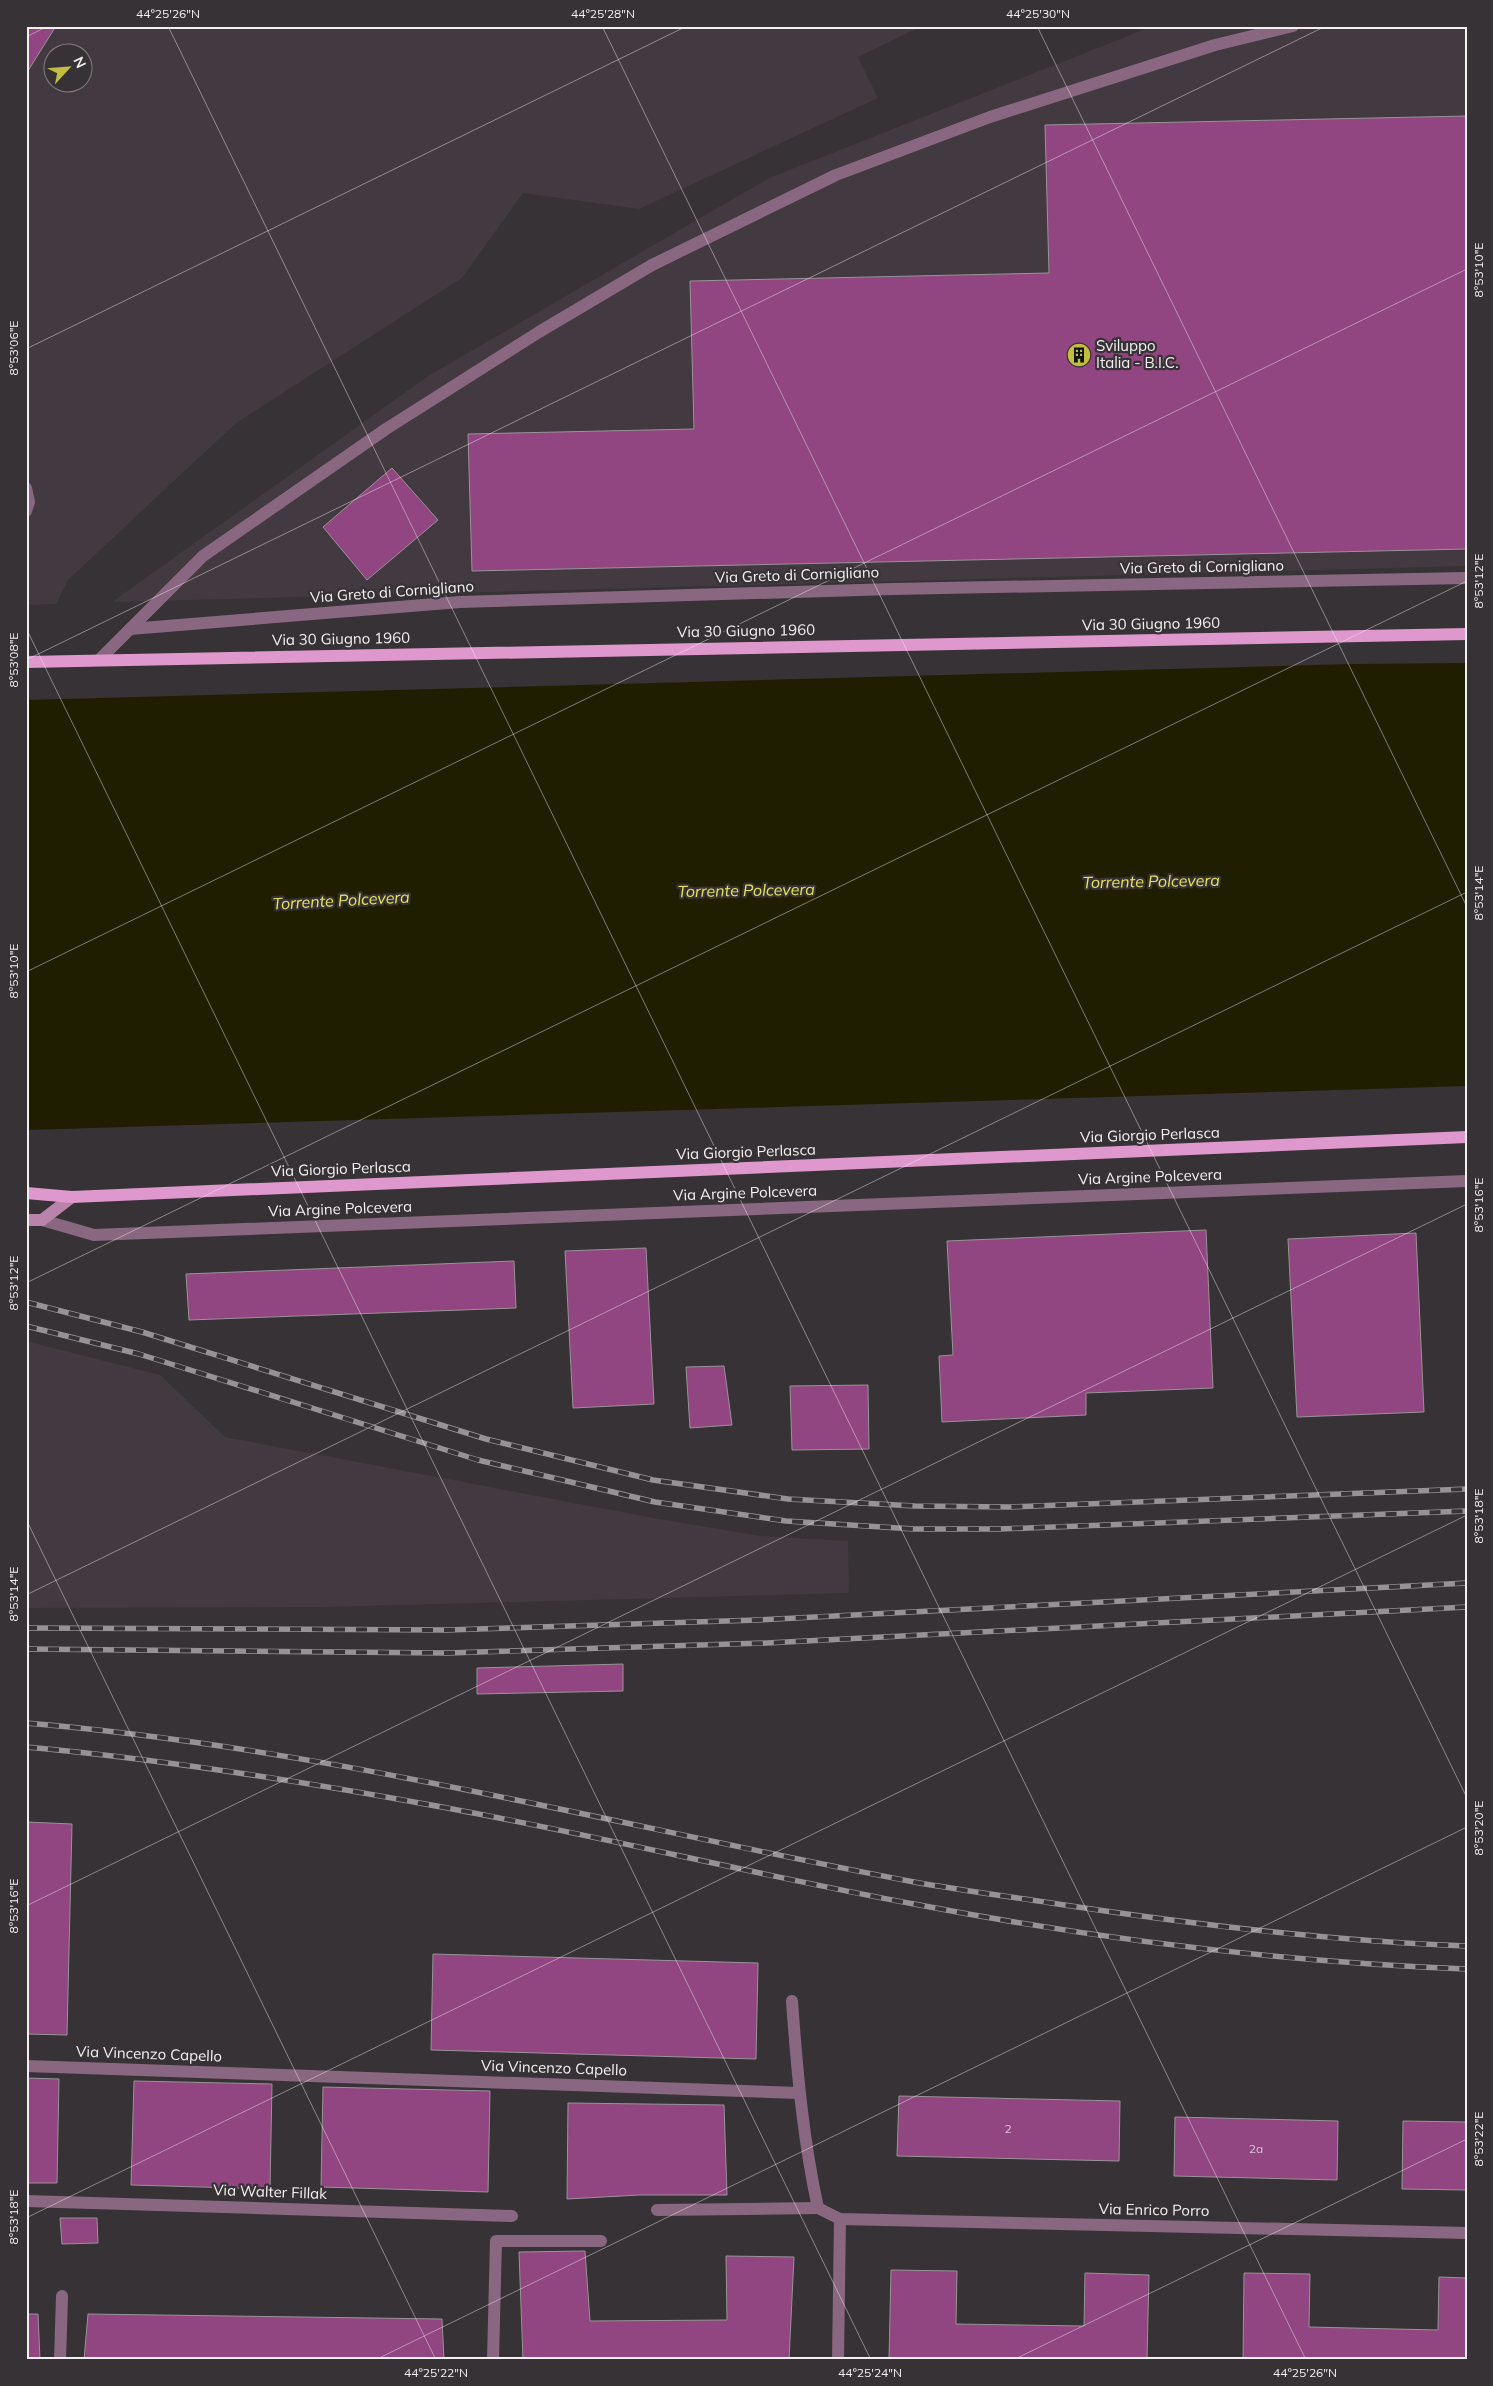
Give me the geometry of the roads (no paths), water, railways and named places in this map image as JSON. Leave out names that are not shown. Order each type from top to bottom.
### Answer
[{"type":"main road","name":"Via 30 Giugno 1960","points":[[26,662],[1467,634]]},
{"type":"main road","name":"Via Giorgio Perlasca","points":[[26,1193],[72,1197],[1467,1138]]},
{"type":"main road","points":[[42,1220],[72,1197]]},
{"type":"main road","name":"Via Argine Polcevera","points":[[26,1220],[42,1220]]},
{"type":"street","points":[[99,660],[203,556],[386,429],[539,332],[652,265],[836,175],[990,117],[1215,45],[1293,26]]},
{"type":"street","points":[[26,488],[29,502],[26,511]]},
{"type":"street","name":"Via Greto di Cornigliano","points":[[130,629],[480,602],[892,589],[1467,578]]},
{"type":"street","name":"Via Argine Polcevera","points":[[42,1220],[94,1235],[1467,1181]]},
{"type":"street","points":[[792,2001],[798,2093],[808,2162],[818,2208]]},
{"type":"street","name":"Via Vincenzo Capello","points":[[26,2066],[798,2093]]},
{"type":"street","name":"Via Walter Fillak","points":[[26,2201],[512,2216]]},
{"type":"street","points":[[657,2210],[818,2208],[840,2219],[838,2360]]},
{"type":"street","name":"Via Enrico Porro","points":[[840,2219],[1467,2233]]},
{"type":"street","points":[[493,2360],[496,2241],[600,2241]]},
{"type":"street","points":[[60,2360],[62,2296]]},
{"type":"water","name":"Torrente Polcevera","points":[[1467,663],[1467,1086],[26,1130],[26,700],[1354,664]]},
{"type":"railway","points":[[26,1302],[142,1332],[486,1439],[653,1480],[788,1499],[915,1506],[1009,1507],[1467,1489]]},
{"type":"railway","points":[[26,1326],[139,1354],[478,1460],[655,1502],[786,1521],[914,1529],[1000,1529],[1467,1511]]},
{"type":"railway","points":[[26,1628],[447,1630],[757,1620],[1467,1583]]},
{"type":"railway","points":[[26,1649],[448,1653],[767,1643],[1467,1607]]},
{"type":"railway","points":[[26,1723],[138,1735],[250,1751],[361,1770],[472,1791],[803,1860],[965,1890],[1155,1918],[1310,1936],[1467,1946]]},
{"type":"railway","points":[[26,1747],[176,1764],[375,1795],[486,1815],[791,1880],[982,1917],[1051,1928],[1258,1955],[1397,1966],[1467,1969]]},
{"type":"place","name":"Sviluppo Italia - B.I.C.","points":[[1079,355]]}]
